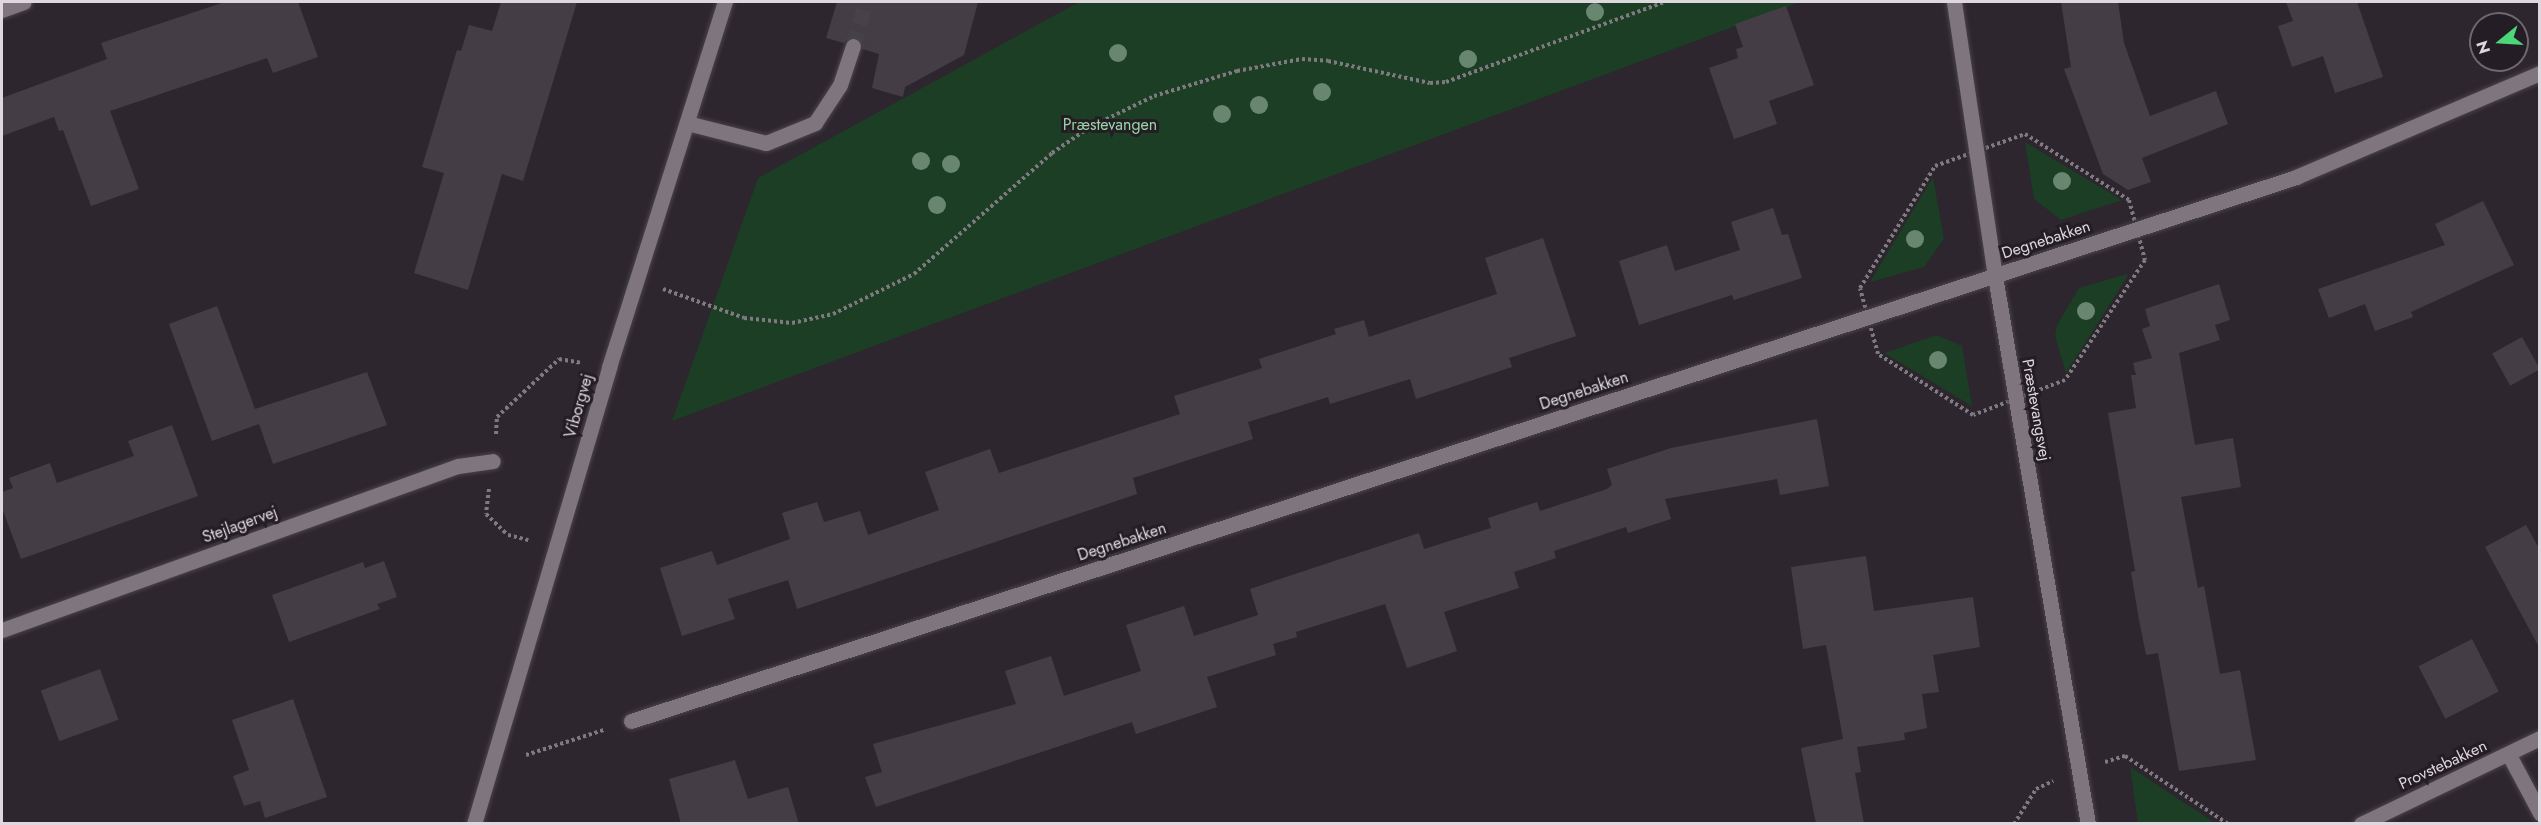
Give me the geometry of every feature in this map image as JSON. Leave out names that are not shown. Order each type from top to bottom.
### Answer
[{"type":"street","points":[[2,10],[24,2]]},
{"type":"street","name":"Viborgvej","points":[[474,824],[609,367],[724,2]]},
{"type":"street","name":"Præstevangsvej","points":[[1954,2],[1995,276],[2088,824]]},
{"type":"street","points":[[687,123],[766,143],[815,123],[840,85],[853,46]]},
{"type":"street","name":"Degnebakken","points":[[632,721],[2296,177],[2540,72]]},
{"type":"street","name":"Stejlagervej","points":[[2,630],[458,466],[493,461]]},
{"type":"street","name":"Provstebakken","points":[[2361,824],[2509,755],[2540,738]]},
{"type":"street","points":[[2509,755],[2540,813]]},
{"type":"path","points":[[637,280],[744,318],[792,323],[833,314],[914,274],[1052,153],[1090,127],[1154,96],[1237,71],[1302,59],[1328,61],[1430,83],[1446,82],[1665,2]]},
{"type":"path","points":[[556,548],[508,535],[486,514],[497,417],[559,359],[609,367]]},
{"type":"path","points":[[491,767],[632,721]]},
{"type":"path","points":[[2014,824],[2036,789],[2079,770],[2125,756],[2228,824]]},
{"type":"green space","name":"Præstevangen","points":[[1079,2],[1800,2],[672,421],[758,178]]},
{"type":"green space","points":[[2025,142],[2122,200],[2061,220],[2034,199]]},
{"type":"green space","points":[[1933,177],[1944,239],[1924,267],[1870,282]]},
{"type":"green space","points":[[2127,274],[2066,373],[2055,336],[2057,325],[2079,288]]},
{"type":"green space","points":[[1937,335],[1962,346],[1972,406],[1884,353]]},
{"type":"green space","points":[[2130,767],[2215,823],[2138,823]]},
{"type":"building","points":[[225,2],[298,2],[318,57],[273,73],[267,58],[110,111],[139,189],[91,206],[63,130],[59,131],[54,117],[2,136],[2,98],[107,59],[101,43]]},
{"type":"building","points":[[501,2],[577,2],[523,181],[502,174],[468,290],[414,273],[444,173],[422,167],[457,50],[461,51],[469,25],[492,31]]},
{"type":"building","points":[[837,2],[978,2],[964,55],[905,87],[903,97],[872,88],[879,54],[862,49],[860,39],[850,37],[844,43],[826,38]]},
{"type":"building","points":[[2061,2],[2118,2],[2124,43],[2150,116],[2216,91],[2228,124],[2142,158],[2151,182],[2128,190],[2103,174],[2064,69],[2071,67]]},
{"type":"building","points":[[2286,2],[2357,2],[2383,77],[2335,93],[2323,56],[2292,67],[2278,26],[2293,21]]},
{"type":"building","points":[[1786,6],[1814,85],[1769,101],[1777,124],[1734,139],[1709,68],[1738,58],[1736,49],[1743,47],[1735,24]]},
{"type":"building","points":[[2483,201],[2514,265],[2411,312],[2413,317],[2375,331],[2365,304],[2329,318],[2318,289],[2445,245],[2435,224]]},
{"type":"building","points":[[1773,208],[1782,235],[1788,234],[1802,278],[1734,300],[1732,295],[1639,325],[1619,261],[1667,245],[1675,271],[1740,250],[1731,222]]},
{"type":"building","points":[[1543,238],[1576,336],[1509,358],[1512,367],[1416,399],[1410,379],[1330,404],[1328,397],[1248,422],[1253,439],[1133,478],[1137,494],[797,609],[788,580],[728,599],[735,619],[682,636],[660,568],[712,551],[717,565],[790,539],[782,513],[817,502],[824,522],[860,511],[868,535],[939,510],[925,472],[990,449],[999,473],[1180,414],[1174,396],[1262,368],[1259,359],[1336,334],[1334,329],[1364,320],[1369,337],[1497,294],[1485,258]]},
{"type":"building","points":[[2219,284],[2230,320],[2215,325],[2220,340],[2179,353],[2195,445],[2233,438],[2241,487],[2181,497],[2198,588],[2204,586],[2220,674],[2240,670],[2256,760],[2179,771],[2158,653],[2146,655],[2139,620],[2131,572],[2135,571],[2108,413],[2136,408],[2131,375],[2136,375],[2133,363],[2152,358],[2142,329],[2150,326],[2145,309]]},
{"type":"building","points":[[217,306],[255,409],[367,372],[387,425],[273,464],[259,424],[212,441],[169,324]]},
{"type":"building","points":[[2522,337],[2540,369],[2510,386],[2492,353]]},
{"type":"building","points":[[1817,419],[1829,486],[1780,495],[1777,479],[1665,499],[1671,519],[1628,533],[1626,527],[1554,551],[1556,558],[1514,572],[1519,588],[1444,612],[1457,651],[1407,668],[1385,604],[1296,632],[1297,637],[1273,644],[1276,655],[1207,677],[1217,707],[1136,734],[1132,722],[876,807],[865,777],[882,772],[873,744],[1016,704],[1005,671],[1051,656],[1064,696],[1141,671],[1126,625],[1184,606],[1194,636],[1258,615],[1250,589],[1419,533],[1424,549],[1491,528],[1488,518],[1537,502],[1540,511],[1607,489],[1612,485],[1607,469],[1671,448]]},
{"type":"building","points":[[172,425],[198,496],[21,559],[2,508],[2,492],[13,488],[9,478],[50,463],[57,483],[134,456],[128,441]]},
{"type":"building","points":[[2526,525],[2540,550],[2540,649],[2485,547]]},
{"type":"building","points":[[1866,556],[1874,611],[1973,597],[1980,647],[1933,655],[1939,692],[1922,694],[1927,728],[1904,733],[1905,740],[1857,747],[1861,772],[1855,773],[1864,824],[1816,824],[1801,748],[1843,739],[1826,645],[1803,649],[1791,567]]},
{"type":"building","points":[[384,561],[397,597],[377,604],[380,609],[289,642],[272,595],[363,562],[365,568]]},
{"type":"building","points":[[2472,639],[2499,692],[2445,719],[2419,666]]},
{"type":"building","points":[[100,669],[118,720],[59,741],[41,691]]},
{"type":"building","points":[[293,699],[327,797],[265,818],[260,801],[244,806],[233,776],[249,770],[232,720]]},
{"type":"building","points":[[735,760],[748,799],[788,787],[799,824],[681,824],[669,779]]},
{"type":"tunnel","points":[[853,46],[866,2]]}]
